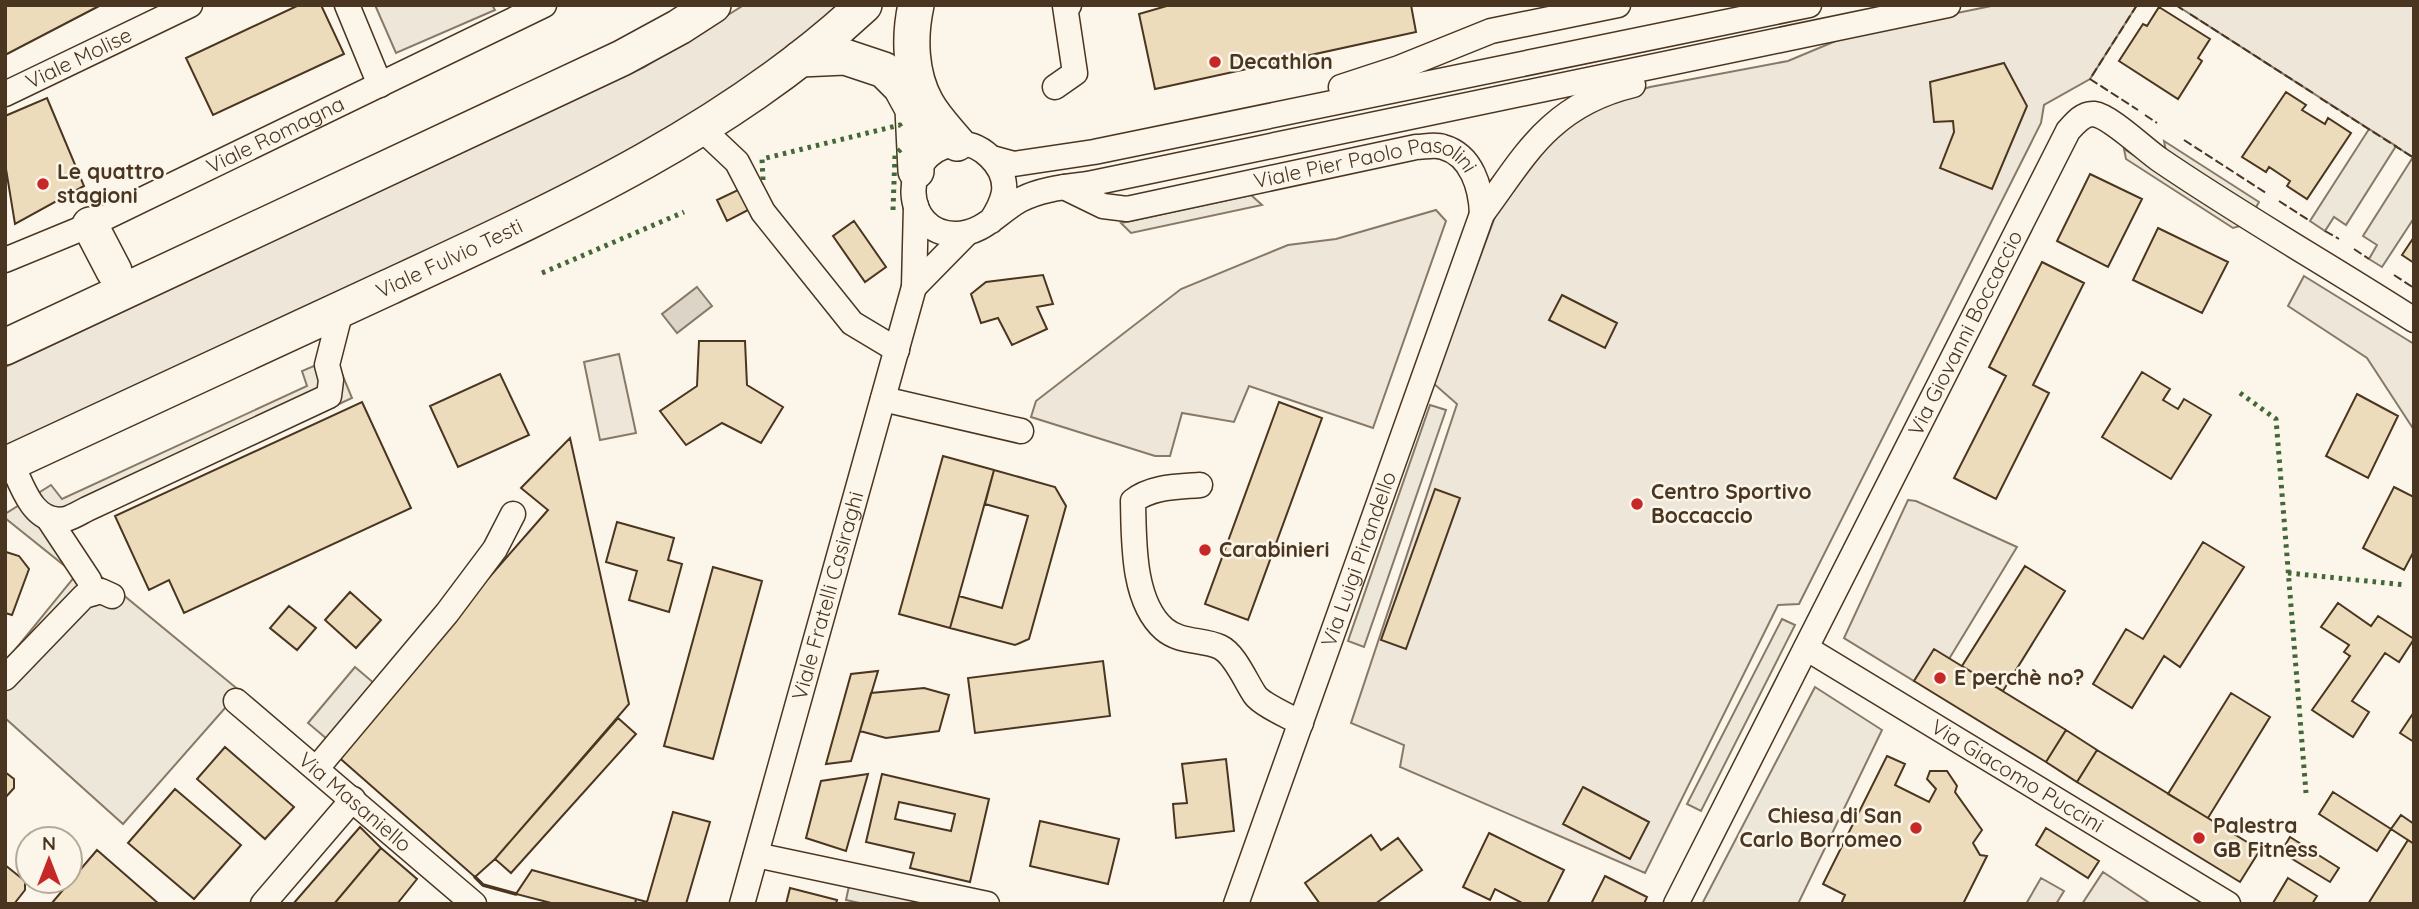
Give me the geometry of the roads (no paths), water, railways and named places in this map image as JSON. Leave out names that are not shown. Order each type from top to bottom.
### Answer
[{"type":"highway","points":[[5,347],[622,58],[713,5]]},
{"type":"highway","name":"Viale Fulvio Testi","points":[[8,464],[558,209],[701,128],[800,59],[864,5]]},
{"type":"highway","points":[[916,5],[912,61],[926,103],[957,143]]},
{"type":"highway","points":[[800,59],[845,57],[884,70],[901,87],[913,108],[916,171]]},
{"type":"highway","points":[[5,322],[216,223],[275,221]]},
{"type":"highway","points":[[90,225],[114,271]]},
{"type":"street","name":"Viale Molise","points":[[5,94],[190,5]]},
{"type":"street","points":[[347,5],[380,85]]},
{"type":"street","name":"Viale Romagna","points":[[5,260],[90,225],[544,5]]},
{"type":"street","points":[[1055,87],[1075,73],[1065,6],[1069,5]]},
{"type":"street","points":[[1258,118],[1399,68],[1491,31],[1618,5]]},
{"type":"street","points":[[992,158],[1001,173],[1004,190],[1000,206],[991,221],[966,234],[950,234],[936,229],[924,219],[916,206],[913,188],[916,171],[926,157],[940,147],[957,143],[976,147],[992,158],[1014,164],[1054,159],[1810,5]]},
{"type":"street","name":"Viale Pier Paolo Pasolini","points":[[991,221],[1020,200],[1047,190],[1948,5]]},
{"type":"street","name":"Viale Pier Paolo Pasolini","points":[[1482,214],[1533,146],[1552,126],[1603,93],[1674,74],[1766,57],[1780,40]]},
{"type":"street","name":"Via Giovanni Boccaccio","points":[[1676,904],[2068,131],[2076,121],[2087,114],[2106,118],[2160,159],[2414,320]]},
{"type":"street","points":[[701,128],[737,162],[763,212],[852,323],[897,350]]},
{"type":"street","name":"Viale Pier Paolo Pasolini","points":[[1064,187],[1103,206],[1127,209],[1416,147],[1443,146],[1459,156],[1475,175],[1481,195],[1482,214]]},
{"type":"street","name":"Viale Fratelli Casiraghi","points":[[741,904],[914,287],[916,206]]},
{"type":"street","name":"Via Luigi Pirandello","points":[[1236,904],[1482,214]]},
{"type":"street","name":"Viale Fratelli Casiraghi","points":[[914,287],[966,234]]},
{"type":"street","points":[[48,518],[65,519],[329,396],[331,380],[327,365],[341,310]]},
{"type":"street","points":[[883,399],[1021,431]]},
{"type":"street","points":[[5,678],[84,596],[102,594],[89,580],[48,518],[34,508],[8,464]]},
{"type":"street","points":[[1200,485],[1160,489],[1141,495],[1133,501],[1134,546],[1144,601],[1165,629],[1190,641],[1222,648],[1247,678],[1256,698],[1301,723]]},
{"type":"street","points":[[317,768],[447,612],[495,549],[513,514]]},
{"type":"street","name":"Via Giacomo Puccini","points":[[1806,648],[2228,904]]},
{"type":"street","name":"Via Masaniello","points":[[236,701],[474,904]]},
{"type":"street","points":[[263,904],[353,799]]},
{"type":"street","points":[[756,855],[987,904]]},
{"type":"place","name":"Decathlon","points":[[1215,62]]},
{"type":"place","name":"Le quattro stagioni","points":[[43,184]]},
{"type":"place","name":"Centro Sportivo Boccaccio","points":[[1637,504]]},
{"type":"place","name":"Carabinieri","points":[[1205,550]]},
{"type":"place","name":"E perchè no?","points":[[1940,678]]},
{"type":"place","name":"Chiesa di San Carlo Borromeo","points":[[1916,828]]},
{"type":"place","name":"Palestra GB Fitness","points":[[2199,838]]}]
